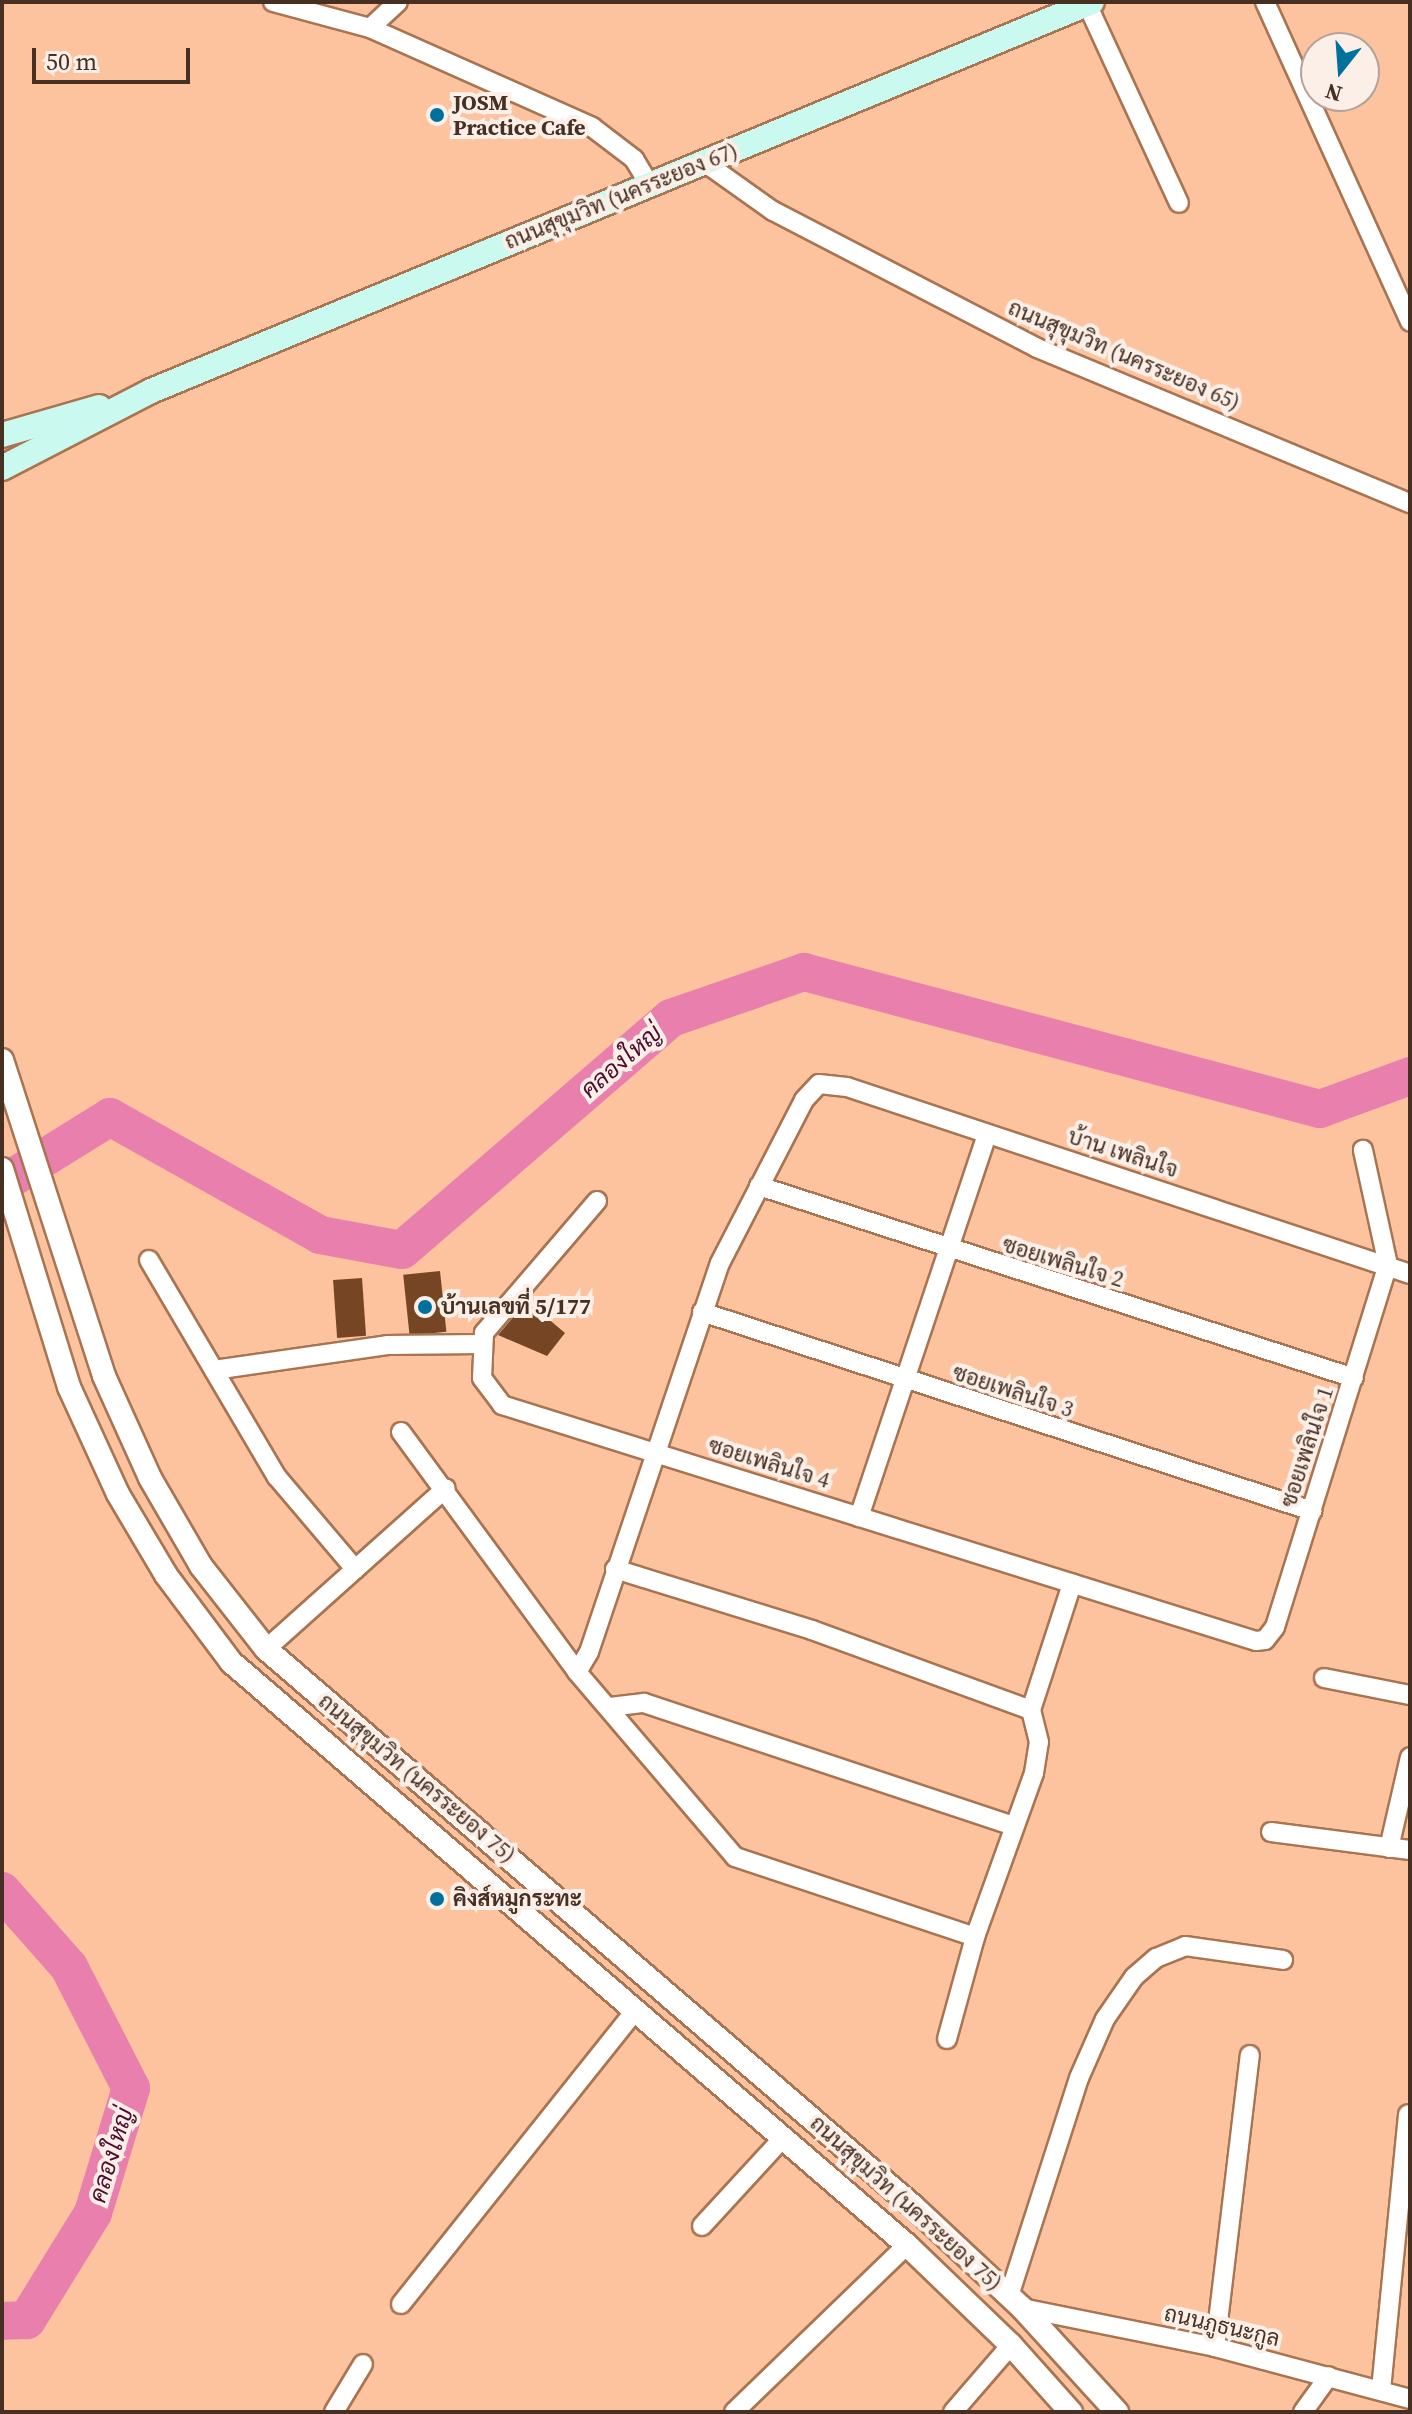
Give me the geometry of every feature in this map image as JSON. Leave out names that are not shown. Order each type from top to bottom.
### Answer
[{"type":"main road","name":"ถนนสุขุมวิท (นครระยอง 67)","points":[[2,468],[151,391],[1090,3]]},
{"type":"main road","name":"ถนนสุขุมวิท (นครระยอง 67)","points":[[2,435],[151,391]]},
{"type":"street","points":[[273,2],[370,28],[592,127],[634,159],[649,184]]},
{"type":"street","points":[[370,28],[398,2]]},
{"type":"street","points":[[1265,2],[1410,322]]},
{"type":"street","points":[[1090,3],[1179,203]]},
{"type":"street","name":"ถนนสุขุมวิท (นครระยอง 65)","points":[[704,162],[773,211],[1037,348],[1410,503]]},
{"type":"street","name":"ถนนสุขุมวิท (นครระยอง 75)","points":[[4,1067],[104,1376],[150,1478],[201,1566],[266,1649],[774,2083],[1015,2302],[1117,2412]]},
{"type":"street","name":"บ้าน เพลินใจ","points":[[759,1186],[804,1100],[819,1084],[847,1087],[1410,1274]]},
{"type":"street","points":[[859,1517],[987,1134]]},
{"type":"street","points":[[1363,1150],[1388,1265]]},
{"type":"street","name":"ถนนสุขุมวิท (นครระยอง 75)","points":[[2,1169],[69,1387],[118,1494],[166,1575],[231,1662],[781,2140],[907,2245],[1011,2345],[1071,2412]]},
{"type":"street","points":[[577,1672],[589,1652],[702,1312],[759,1186]]},
{"type":"street","name":"ซอยเพลินใจ 2","points":[[759,1186],[948,1251],[1354,1378]]},
{"type":"street","points":[[214,1370],[387,1345],[481,1344],[490,1322],[597,1201]]},
{"type":"street","points":[[149,1260],[277,1477],[355,1569]]},
{"type":"street","name":"ซอยเพลินใจ 1","points":[[1265,1640],[1275,1627],[1388,1265]]},
{"type":"street","name":"ซอยเพลินใจ 3","points":[[702,1312],[905,1382],[1312,1511]]},
{"type":"street","name":"ซอยเพลินใจ 4","points":[[481,1344],[485,1390],[502,1405],[1247,1639],[1265,1640]]},
{"type":"street","points":[[401,1432],[446,1488],[577,1672],[735,1857],[975,1937]]},
{"type":"street","points":[[266,1649],[446,1488]]},
{"type":"street","points":[[615,1569],[812,1630],[1031,1710]]},
{"type":"street","points":[[947,2039],[975,1937],[1039,1755],[1031,1710],[1072,1584]]},
{"type":"street","points":[[1324,1678],[1410,1695]]},
{"type":"street","points":[[610,1707],[644,1703],[1014,1826]]},
{"type":"street","points":[[1389,1848],[1410,1757]]},
{"type":"street","points":[[1271,1832],[1410,1850]]},
{"type":"street","points":[[533,1925],[557,1898]]},
{"type":"street","points":[[1015,2302],[1079,2078],[1105,2019],[1134,1977],[1156,1958],[1185,1946],[1283,1960]]},
{"type":"street","points":[[401,2304],[634,2012]]},
{"type":"street","points":[[1215,2347],[1250,2055]]},
{"type":"street","points":[[1381,2390],[1408,2114]]},
{"type":"street","points":[[702,2226],[781,2140]]},
{"type":"street","points":[[734,2412],[907,2245]]},
{"type":"street","name":"ถนนภูธนะกูล","points":[[1015,2302],[1215,2347],[1410,2399]]},
{"type":"street","points":[[953,2412],[1011,2345]]},
{"type":"street","points":[[334,2412],[363,2364]]},
{"type":"street","points":[[1303,2412],[1329,2376]]},
{"type":"building","name":"บ้านเลขที่ 5/177","points":[[440,1271],[446,1332],[410,1336],[403,1275]]},
{"type":"building","points":[[362,1278],[366,1336],[337,1338],[333,1280]]},
{"type":"building","points":[[527,1301],[565,1333],[547,1356],[498,1335]]},
{"type":"waterway","name":"คลองใหญ่","points":[[2,1184],[110,1117],[320,1235],[402,1250],[671,1018],[804,972],[1320,1109],[1410,1076]]},
{"type":"waterway","name":"คลองใหญ่","points":[[2,1891],[69,1967],[131,2088],[93,2213],[27,2320],[2,2321]]},
{"type":"place","name":"JOSM Practice Cafe","points":[[437,115]]},
{"type":"place","name":"บ้านเลขที่ 5/177","points":[[425,1307]]},
{"type":"place","name":"คิงส์หมูกระทะ","points":[[437,1899]]}]
